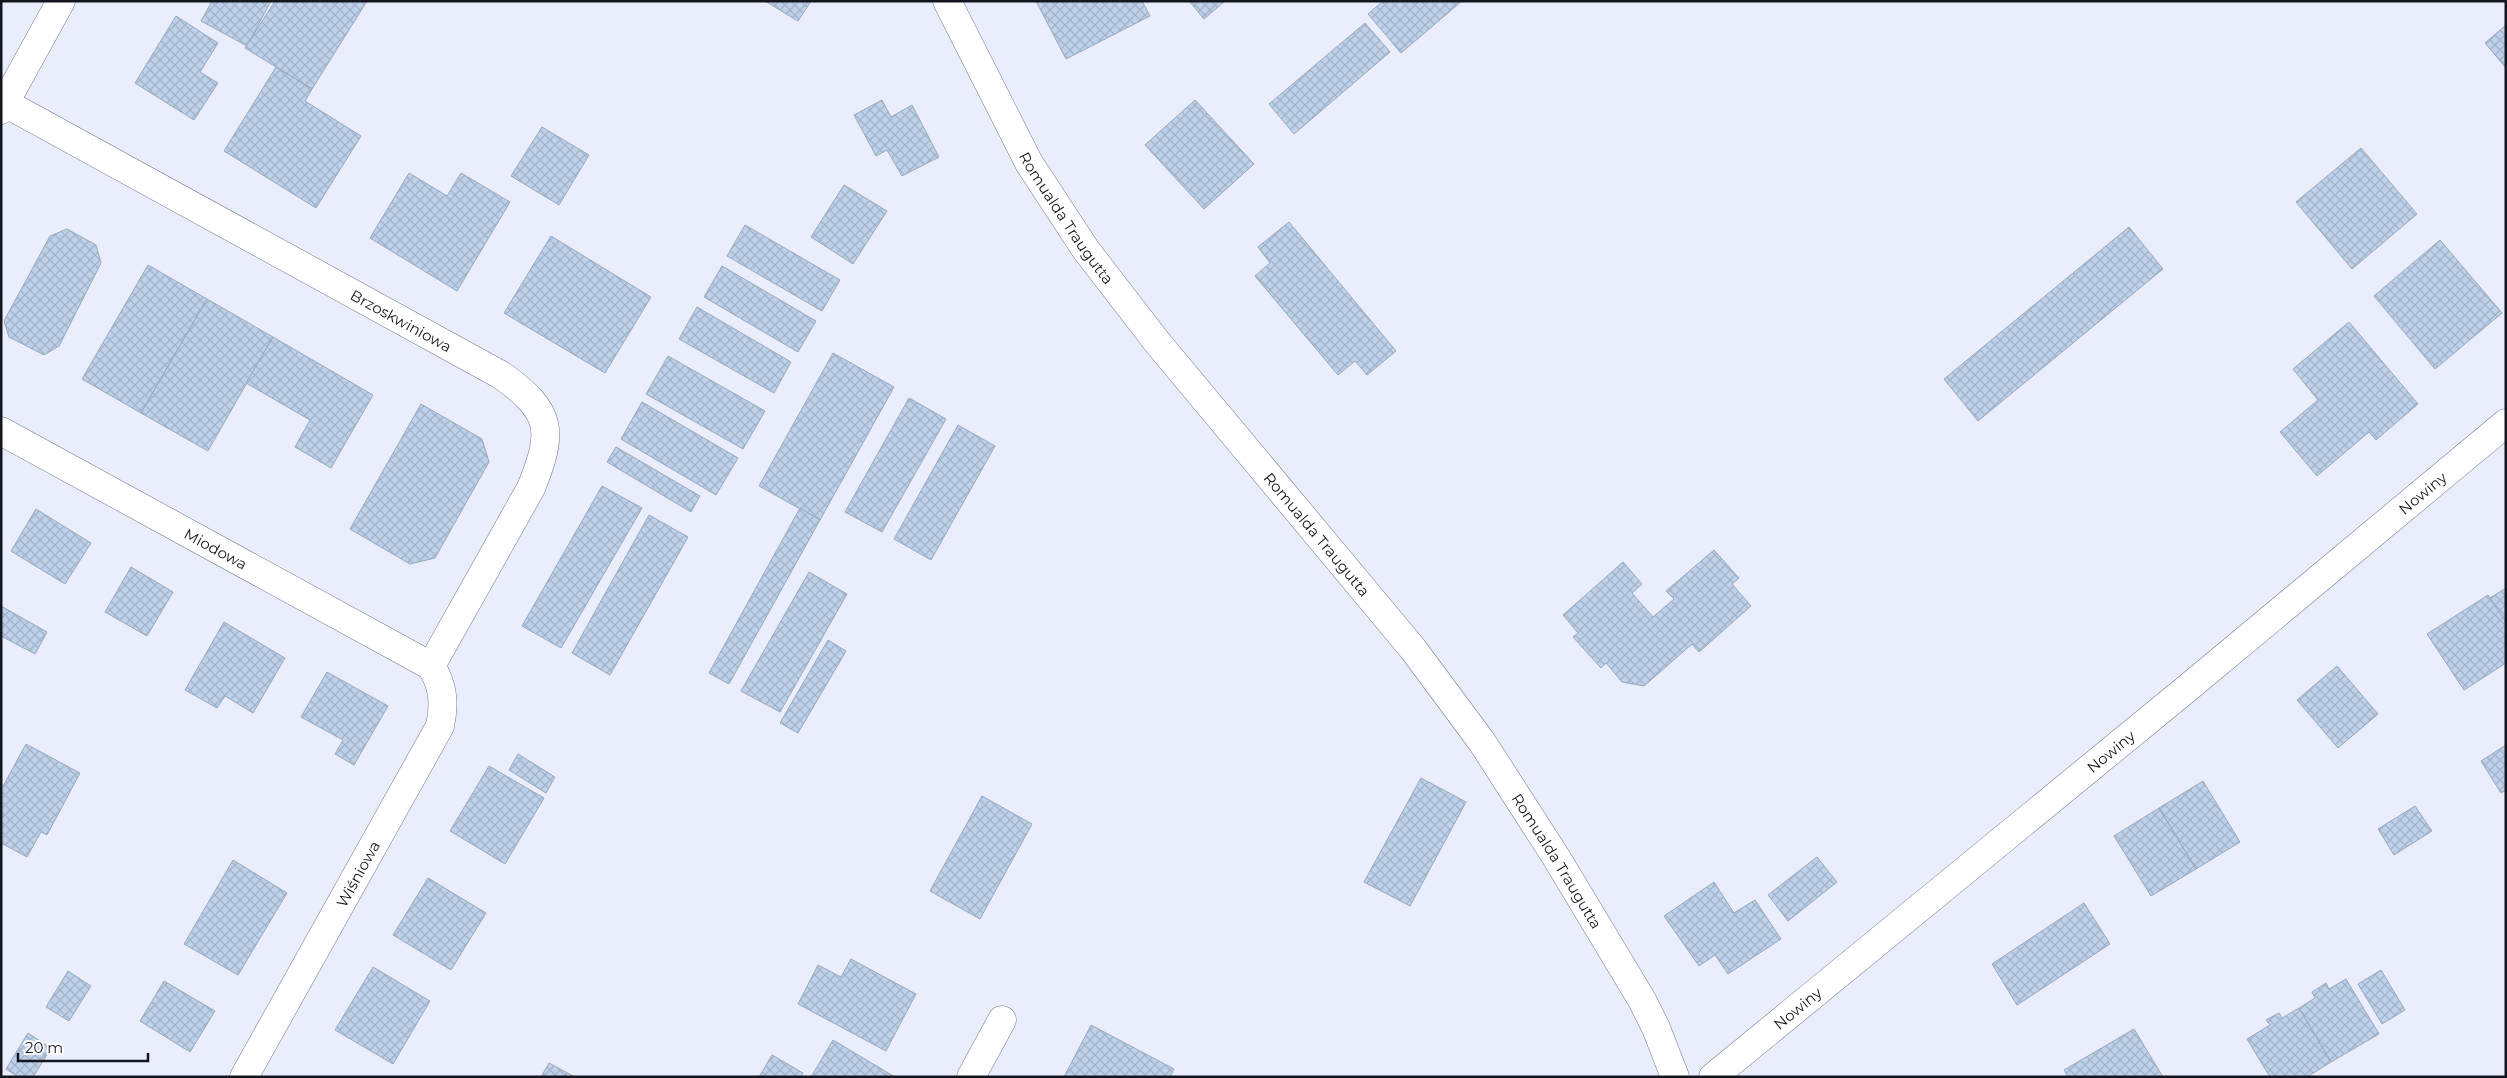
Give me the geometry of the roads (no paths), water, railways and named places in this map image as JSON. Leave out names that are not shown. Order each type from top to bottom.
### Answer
[{"type":"street","points":[[3,106],[61,1]]},
{"type":"street","name":"Romualda Traugutta","points":[[947,1],[1029,163],[1086,250],[1163,349],[1413,649],[1482,742],[1556,857],[1642,1000],[1656,1028],[1674,1077]]},
{"type":"street","name":"Brzoskwiniowa","points":[[3,106],[500,375],[520,389],[536,404],[545,423],[547,443],[540,466],[531,488],[431,666]]},
{"type":"street","name":"Nowiny","points":[[1713,1077],[2190,686],[2506,423]]},
{"type":"street","name":"Miodowa","points":[[1,431],[431,666]]},
{"type":"street","name":"Wiśniowa","points":[[244,1077],[440,726],[443,710],[442,692],[438,678],[431,666]]},
{"type":"street","points":[[971,1077],[1002,1020]]}]
